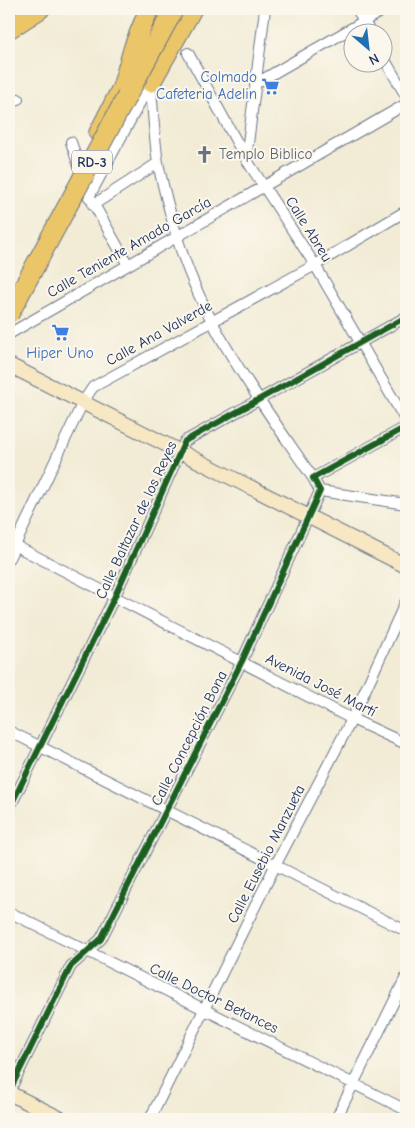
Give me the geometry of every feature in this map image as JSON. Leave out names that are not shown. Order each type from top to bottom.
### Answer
[{"type":"highway","points":[[9,29],[40,9]]},
{"type":"highway","points":[[114,117],[134,46],[149,9]]},
{"type":"highway","name":"RD-3","points":[[9,314],[174,9]]},
{"type":"highway","points":[[151,82],[192,9]]},
{"type":"main road","points":[[9,20],[25,9]]},
{"type":"main road","name":"RD-3","points":[[9,298],[80,169],[160,9]]},
{"type":"main road","points":[[9,365],[307,518],[406,566]]},
{"type":"main road","points":[[9,1093],[61,1119]]},
{"type":"street","points":[[143,9],[158,163],[177,238],[211,321],[320,491],[406,504]]},
{"type":"street","points":[[246,159],[266,9]]},
{"type":"street","points":[[356,9],[363,21]]},
{"type":"street","points":[[255,84],[385,9]]},
{"type":"street","name":"Calle Abreu","points":[[188,53],[246,159],[314,264],[406,421]]},
{"type":"street","points":[[392,72],[406,96]]},
{"type":"street","points":[[91,201],[151,82]]},
{"type":"street","name":"Calle Teniente Amado García","points":[[9,334],[406,104]]},
{"type":"street","points":[[71,142],[80,169],[81,181],[128,265]]},
{"type":"street","points":[[91,201],[158,163]]},
{"type":"street","name":"Calle Ana Valverde","points":[[9,558],[12,544],[83,402],[93,387],[406,211]]},
{"type":"street","name":"Calle Baltazar de los Reyes","points":[[9,809],[114,598],[185,442],[261,401],[406,317]]},
{"type":"street","points":[[313,478],[406,427]]},
{"type":"street","name":"Calle Concepción Bona","points":[[9,1093],[71,966],[101,939],[242,661],[320,491]]},
{"type":"street","name":"Avenida José Martí","points":[[12,544],[352,719],[406,744]]},
{"type":"street","name":"Calle Eusebio Manzueta","points":[[150,1119],[275,866],[352,719],[406,601]]},
{"type":"street","points":[[9,730],[406,931]]},
{"type":"street","name":"Calle Doctor Betances","points":[[9,912],[406,1110]]},
{"type":"street","points":[[336,1119],[406,977]]},
{"type":"cycle path","points":[[9,809],[114,598],[185,441],[406,317]]},
{"type":"cycle path","points":[[9,1092],[71,966],[101,939],[242,661],[320,491],[313,478],[406,427]]},
{"type":"place","name":"Colmado Cafeteria Adelin","points":[[271,86]]},
{"type":"place","name":"Templo Biblico","points":[[205,154]]},
{"type":"place","name":"Hiper Uno","points":[[60,332]]}]
